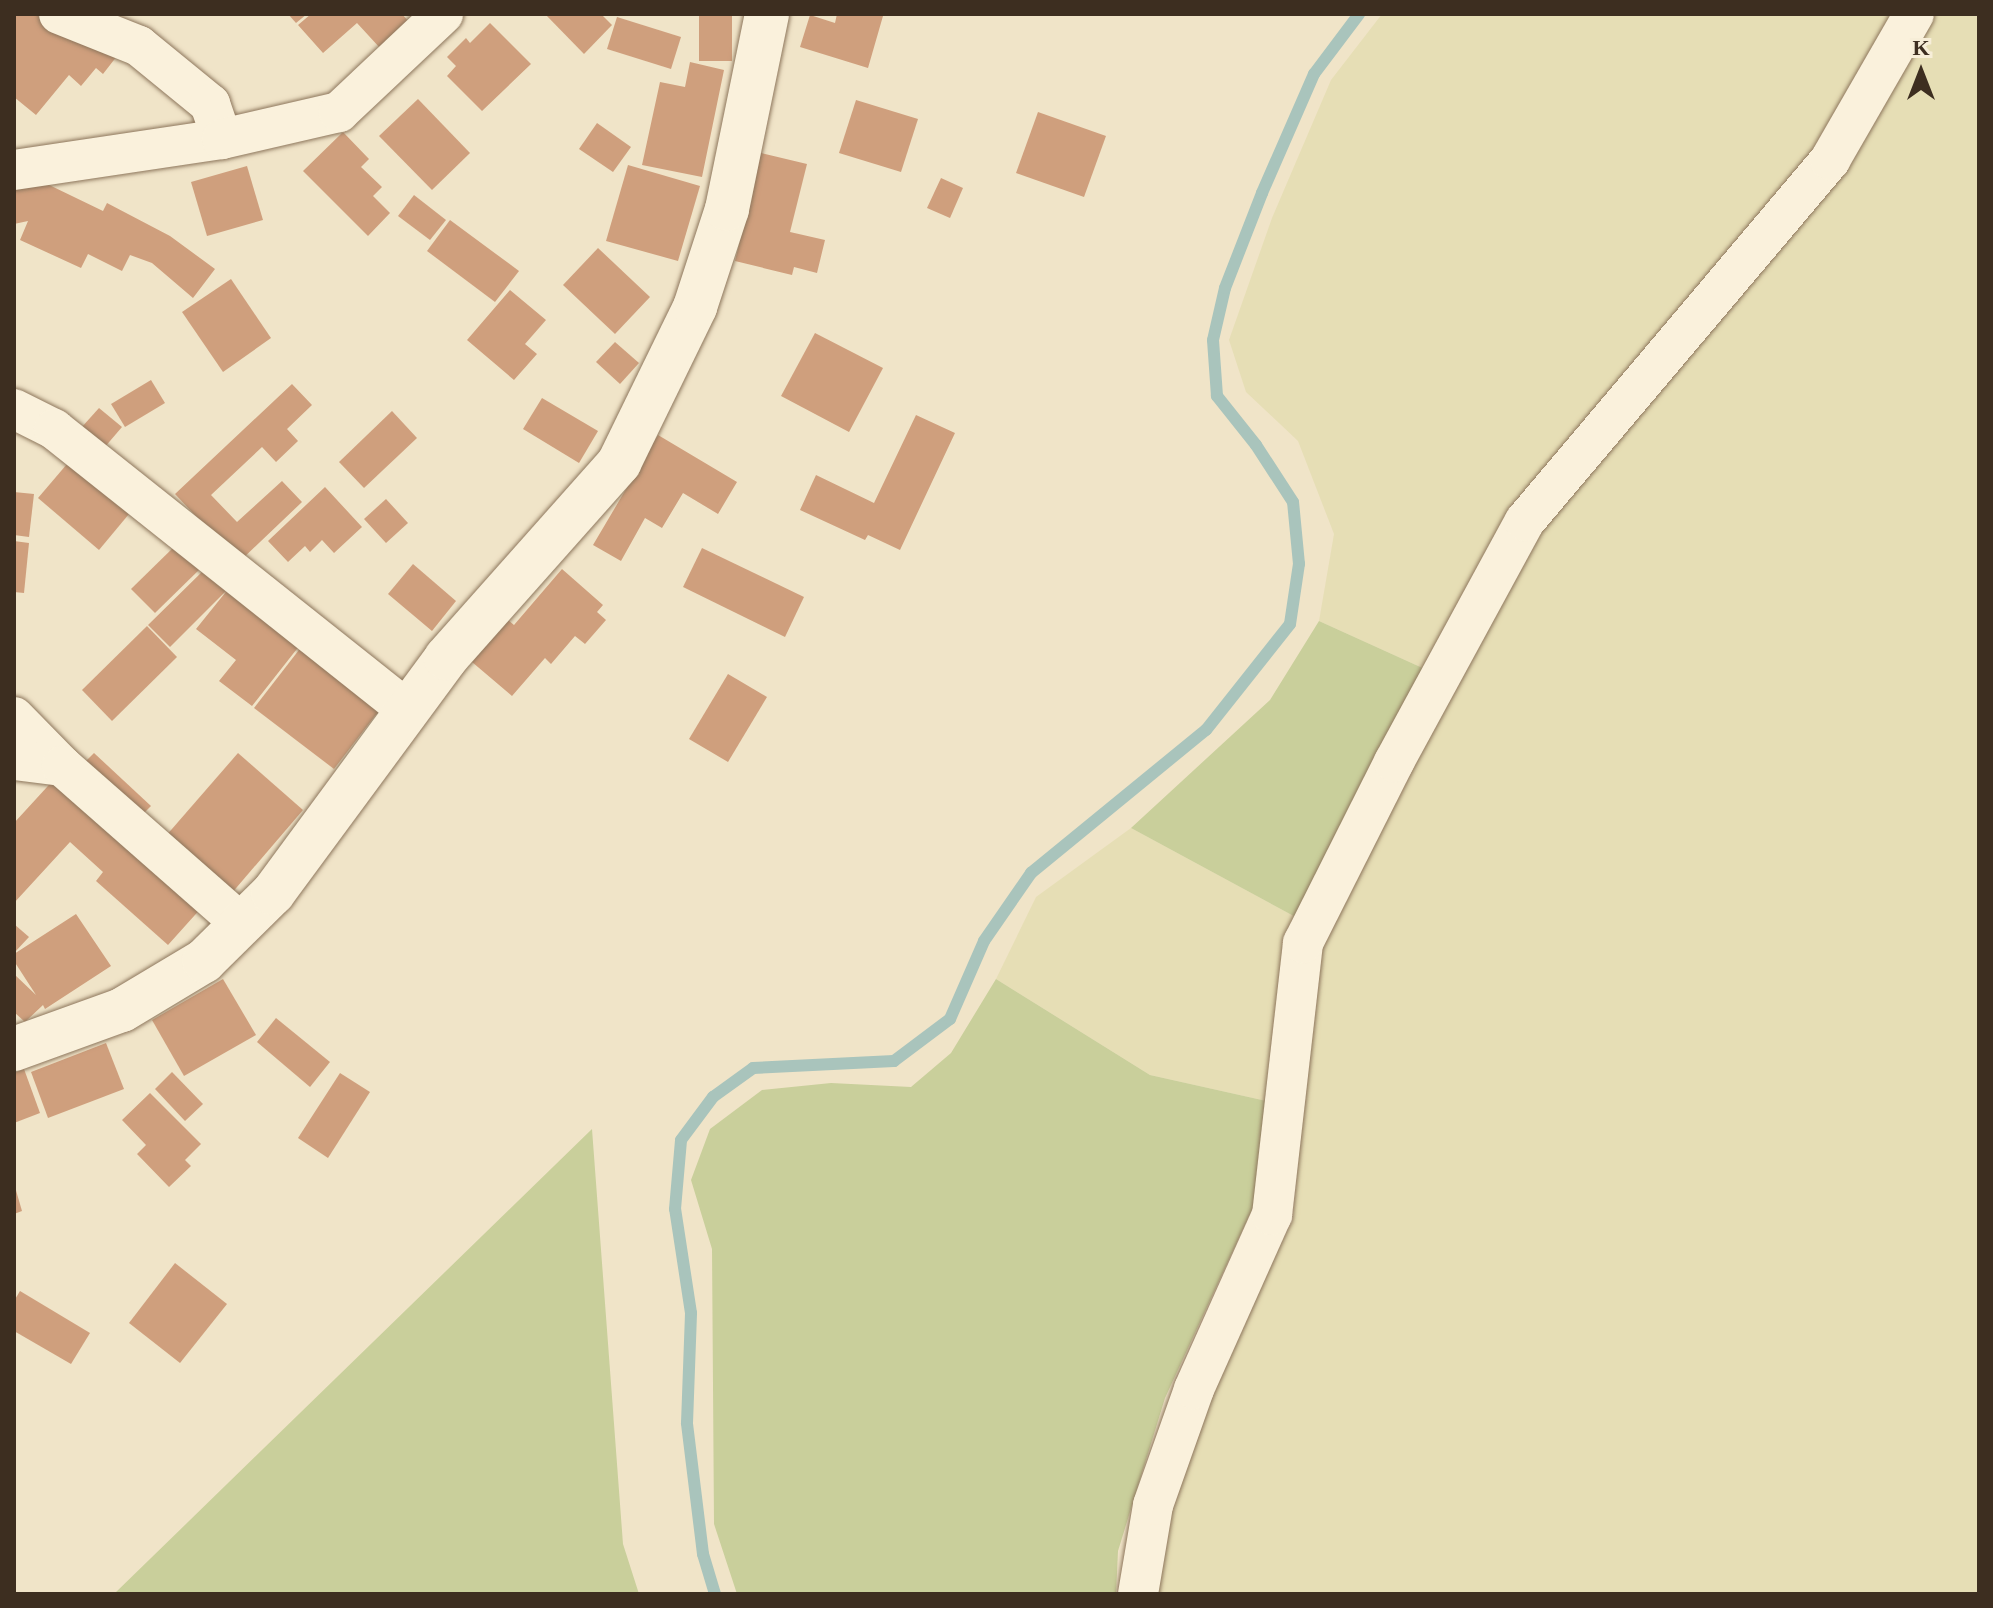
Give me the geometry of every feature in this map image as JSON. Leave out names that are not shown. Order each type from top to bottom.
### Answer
[{"type":"street","points":[[59,14],[139,46],[210,104],[222,139]]},
{"type":"street","points":[[14,170],[222,139],[339,112],[443,14]]},
{"type":"street","points":[[14,1049],[122,1010],[204,961],[273,893],[446,658],[619,463],[695,307],[727,209],[767,14]]},
{"type":"street","points":[[1138,1594],[1153,1505],[1194,1389],[1272,1215],[1303,943],[1394,762],[1525,521],[1830,160],[1914,14]]},
{"type":"street","points":[[14,409],[54,429],[407,710]]},
{"type":"street","points":[[14,717],[62,766],[242,924]]},
{"type":"street","points":[[14,760],[62,766]]},
{"type":"shaded area","points":[[1382,14],[1903,14],[1813,161],[1427,670],[1319,621],[1334,534],[1298,441],[1246,392],[1229,340],[1272,218],[1331,80]]},
{"type":"shaded area","points":[[1927,14],[1979,14],[1979,1594],[1155,1594],[1169,1509],[1209,1389],[1293,1220],[1316,947],[1537,536]]},
{"type":"shaded area","points":[[1131,828],[1301,920],[1275,1103],[1150,1075],[996,979],[1036,897]]},
{"type":"green space","points":[[1319,621],[1427,670],[1301,920],[1131,828],[1270,700]]},
{"type":"green space","points":[[996,979],[1150,1075],[1275,1103],[1255,1203],[1165,1398],[1118,1551],[1116,1594],[737,1594],[714,1524],[712,1249],[691,1180],[710,1129],[762,1090],[831,1083],[911,1087],[951,1053]]},
{"type":"green space","points":[[592,1129],[623,1544],[639,1594],[114,1594]]},
{"type":"building","points":[[14,14],[34,14],[117,56],[103,74],[96,68],[81,86],[69,75],[36,115],[14,97]]},
{"type":"building","points":[[288,14],[307,14],[296,23]]},
{"type":"building","points":[[311,14],[402,14],[409,22],[380,48],[357,23],[323,53],[298,25]]},
{"type":"building","points":[[545,14],[601,14],[612,25],[584,54]]},
{"type":"building","points":[[699,14],[732,14],[732,61],[699,61]]},
{"type":"building","points":[[837,14],[883,16],[868,68],[800,47],[810,15],[835,23]]},
{"type":"building","points":[[617,17],[681,37],[671,69],[607,49]]},
{"type":"building","points":[[490,23],[531,64],[482,111],[447,76],[456,66],[447,57],[466,38],[470,43]]},
{"type":"building","points":[[690,62],[724,70],[702,177],[642,165],[660,82],[685,87]]},
{"type":"building","points":[[418,99],[470,153],[432,190],[379,136]]},
{"type":"building","points":[[856,100],[918,119],[901,172],[839,153]]},
{"type":"building","points":[[1038,112],[1106,136],[1084,197],[1016,173]]},
{"type":"building","points":[[597,123],[631,147],[613,172],[579,149]]},
{"type":"building","points":[[343,132],[369,159],[361,167],[382,187],[373,196],[390,213],[368,236],[303,171]]},
{"type":"building","points":[[761,153],[807,164],[790,232],[825,240],[817,273],[794,267],[792,275],[735,261]]},
{"type":"building","points":[[628,165],[700,186],[678,261],[606,241]]},
{"type":"building","points":[[247,166],[263,220],[207,236],[191,182]]},
{"type":"building","points":[[941,178],[963,188],[950,218],[927,208]]},
{"type":"building","points":[[43,182],[103,211],[107,203],[170,236],[215,269],[193,298],[152,263],[130,255],[122,271],[88,254],[81,268],[20,240],[28,221],[14,224],[14,189]]},
{"type":"building","points":[[414,195],[446,220],[430,240],[398,216]]},
{"type":"building","points":[[450,220],[519,271],[495,302],[427,251]]},
{"type":"building","points":[[598,248],[650,297],[615,334],[563,285]]},
{"type":"building","points":[[231,279],[271,338],[223,372],[182,312]]},
{"type":"building","points":[[510,290],[546,320],[525,344],[537,354],[514,380],[467,340]]},
{"type":"building","points":[[815,333],[883,368],[849,432],[781,396]]},
{"type":"building","points":[[615,342],[639,363],[620,384],[596,362]]},
{"type":"building","points":[[151,380],[165,403],[125,427],[111,404]]},
{"type":"building","points":[[292,384],[312,405],[287,429],[298,441],[276,462],[262,447],[211,495],[237,522],[282,481],[302,502],[239,562],[175,494]]},
{"type":"building","points":[[542,398],[598,431],[579,463],[523,429]]},
{"type":"building","points":[[99,408],[122,427],[104,448],[81,428]]},
{"type":"building","points":[[392,411],[417,438],[364,488],[339,462]]},
{"type":"building","points":[[916,415],[955,433],[900,550],[868,535],[865,540],[800,510],[816,475],[874,503]]},
{"type":"building","points":[[658,435],[737,482],[718,514],[683,493],[662,528],[645,518],[621,561],[593,545]]},
{"type":"building","points":[[73,457],[134,508],[99,550],[38,498]]},
{"type":"building","points":[[325,487],[362,527],[334,553],[322,540],[310,552],[305,546],[288,562],[268,541]]},
{"type":"building","points":[[14,492],[34,494],[29,537],[14,535]]},
{"type":"building","points":[[386,499],[408,523],[386,543],[364,519]]},
{"type":"building","points":[[14,541],[29,543],[24,593],[14,592]]},
{"type":"building","points":[[178,543],[202,567],[155,613],[131,589]]},
{"type":"building","points":[[702,548],[804,597],[785,637],[683,587]]},
{"type":"building","points":[[413,564],[456,601],[432,631],[388,594]]},
{"type":"building","points":[[207,567],[300,645],[252,706],[219,681],[236,660],[196,629],[229,588],[170,647],[148,625]]},
{"type":"building","points":[[562,569],[603,605],[597,612],[606,620],[585,644],[575,636],[551,664],[545,658],[512,696],[472,662],[508,620],[514,625]]},
{"type":"building","points":[[147,626],[177,657],[112,721],[82,690]]},
{"type":"building","points":[[302,646],[381,708],[334,769],[254,708]]},
{"type":"building","points":[[728,674],[767,697],[728,762],[689,739]]},
{"type":"building","points":[[94,753],[151,806],[136,821],[79,768]]},
{"type":"building","points":[[238,753],[303,810],[231,894],[165,837]]},
{"type":"building","points":[[58,775],[203,906],[168,945],[96,881],[103,872],[70,842],[14,903],[14,823]]},
{"type":"building","points":[[76,914],[111,966],[45,1009],[43,1005],[25,1022],[14,1012],[14,974],[36,995],[14,961],[14,954]]},
{"type":"building","points":[[14,924],[29,937],[14,953]]},
{"type":"building","points":[[223,979],[256,1035],[184,1076],[152,1020]]},
{"type":"building","points":[[276,1018],[330,1062],[310,1087],[257,1042]]},
{"type":"building","points":[[106,1043],[124,1089],[48,1118],[31,1072]]},
{"type":"building","points":[[24,1069],[40,1113],[14,1123],[14,1073]]},
{"type":"building","points":[[172,1072],[203,1104],[185,1121],[155,1089]]},
{"type":"building","points":[[340,1073],[370,1092],[328,1158],[298,1138]]},
{"type":"building","points":[[150,1093],[201,1144],[185,1160],[191,1166],[169,1187],[137,1154],[146,1145],[122,1120]]},
{"type":"building","points":[[14,1188],[22,1211],[14,1214]]},
{"type":"building","points":[[175,1263],[227,1304],[180,1363],[129,1323]]},
{"type":"building","points":[[20,1291],[90,1333],[71,1364],[14,1331],[14,1301]]},
{"type":"waterway","points":[[715,1594],[703,1554],[687,1423],[691,1313],[675,1209],[681,1140],[713,1097],[753,1068],[894,1061],[950,1019],[984,941],[1031,873],[1206,730],[1290,624],[1299,564],[1293,502],[1256,445],[1217,396],[1213,340],[1225,288],[1314,74],[1359,14]]}]
